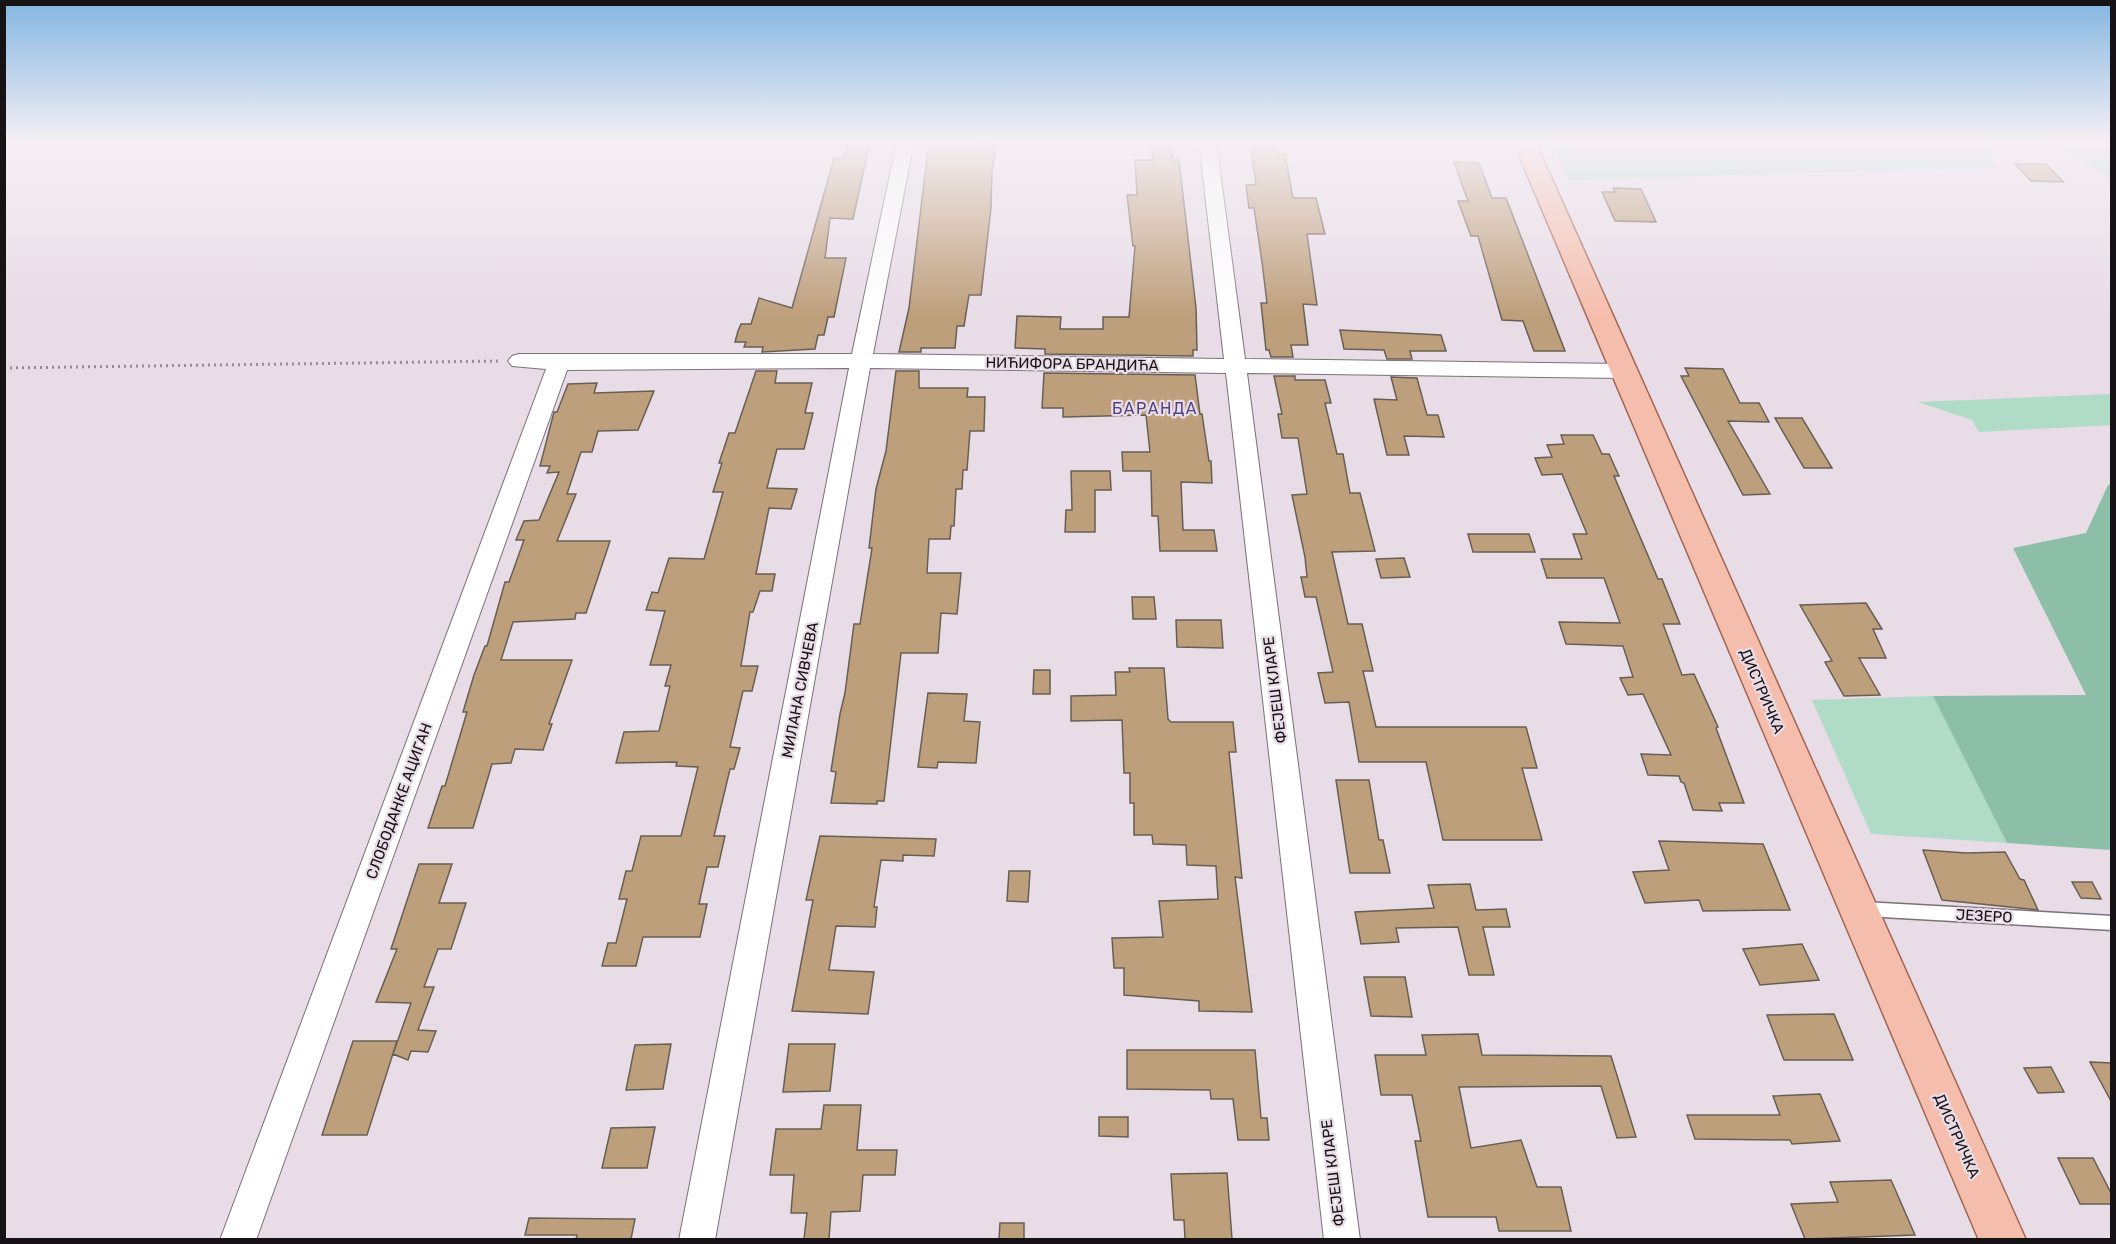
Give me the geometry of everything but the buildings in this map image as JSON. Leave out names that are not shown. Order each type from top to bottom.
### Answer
[{"type":"main road","name":"ДИСТРИЧКА","points":[[1549,199],[1857,909],[2003,1239]]},
{"type":"street","name":"МИЛАНА СИВЧЕВА","points":[[697,1239],[893,199]]},
{"type":"street","name":"ФЕЈЕШ КЛАРЕ","points":[[1216,199],[1341,1239]]},
{"type":"street","name":"НИЋИФОРА БРАНДИЋА","points":[[519,361],[559,363],[861,361],[1624,371]]},
{"type":"street","name":"СЛОБОДАНКЕ АЦИГАН","points":[[238,1239],[559,363]]},
{"type":"lane","name":"ЈЕЗЕРО","points":[[1857,909],[2112,923]]},
{"type":"path","points":[[4,368],[519,361]]},
{"type":"green space","points":[[2111,394],[2111,425],[1979,432],[1972,420],[1918,402]]},
{"type":"green space","points":[[2111,484],[2111,850],[2007,843],[1933,696],[2086,695],[2013,548],[2086,533],[2108,485]]},
{"type":"green space","points":[[1933,696],[2007,843],[1871,834],[1812,700]]},
{"type":"district","name":"БАРАНДА","points":[[1155,408]]}]
